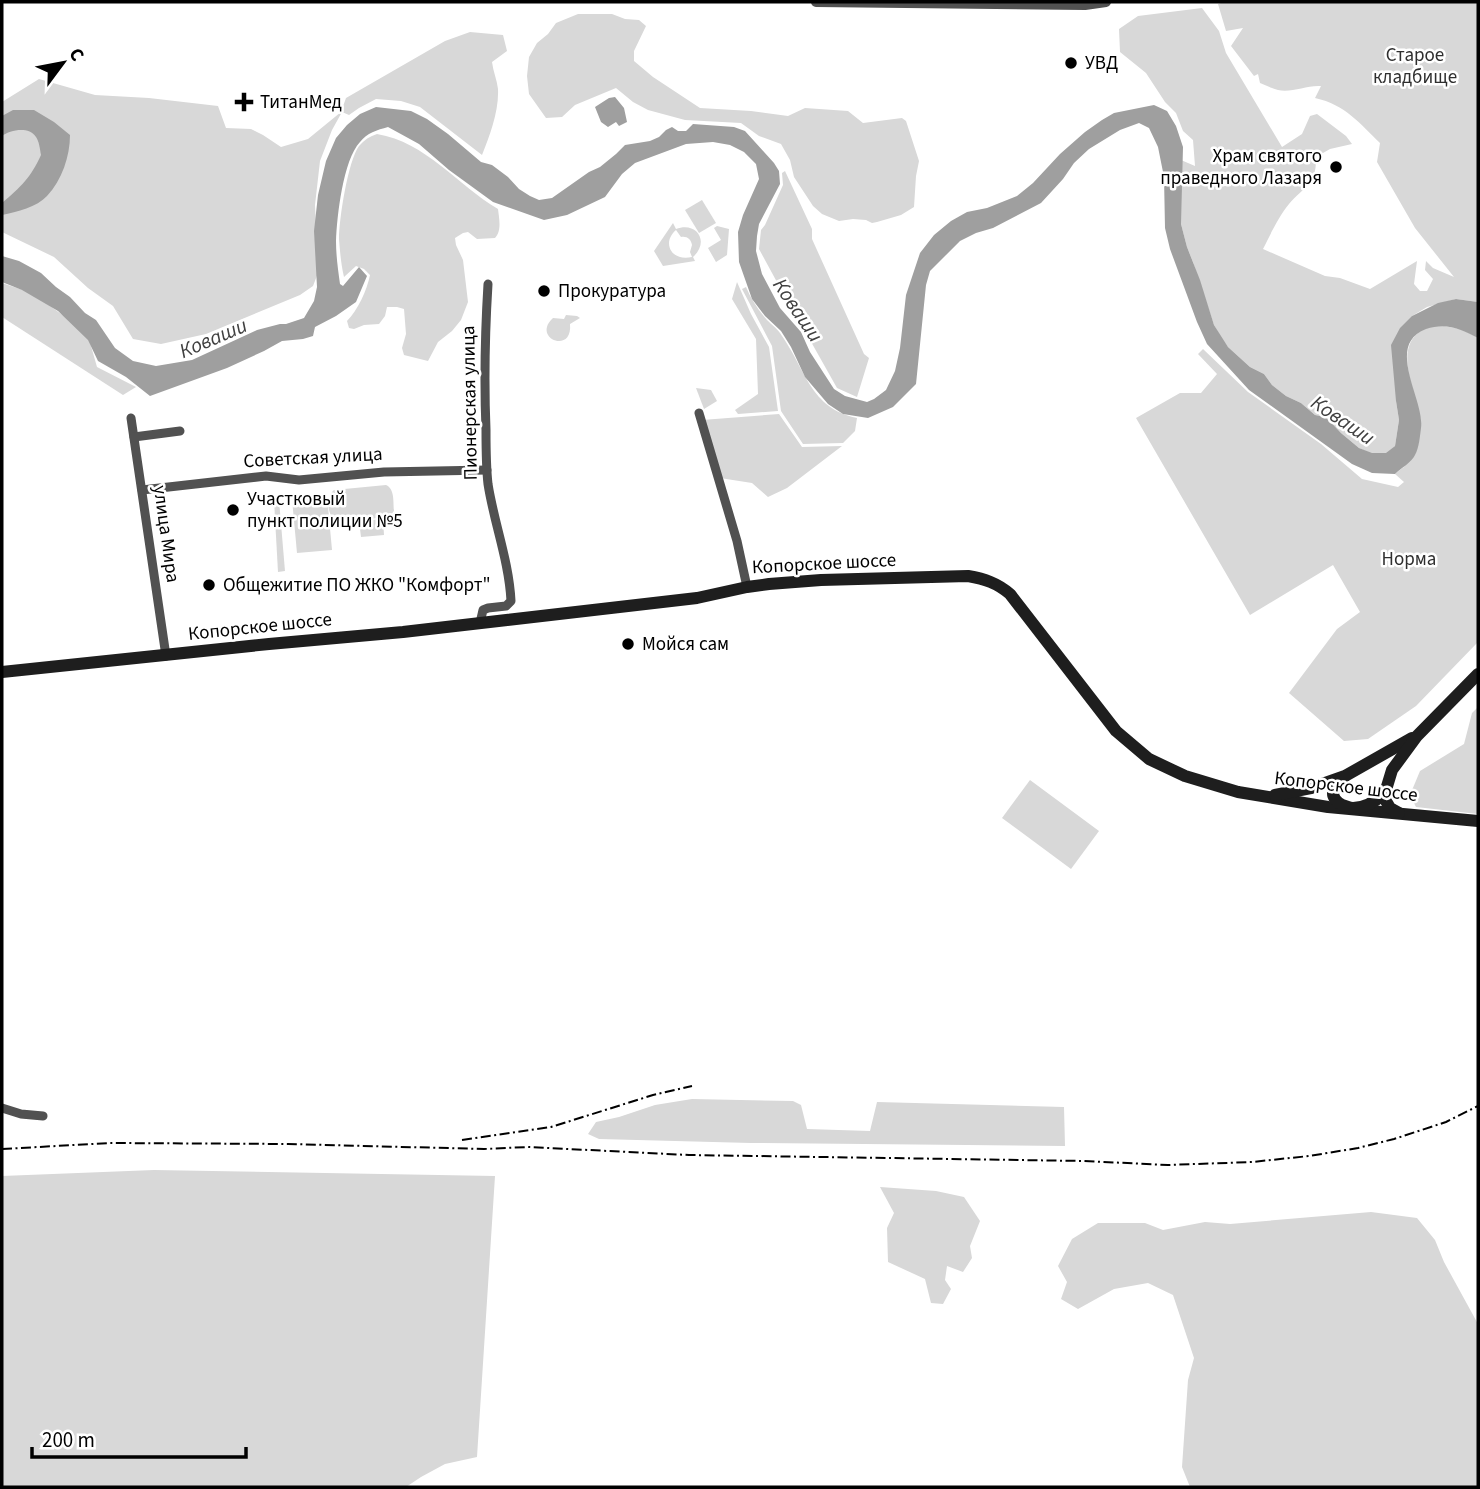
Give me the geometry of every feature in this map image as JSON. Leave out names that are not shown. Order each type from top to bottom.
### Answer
[{"type":"main road","name":"Копорское шоссе","points":[[2,672],[403,632],[697,598],[747,587],[821,580],[976,578],[998,584],[1010,594],[1116,731],[1149,759],[1185,776],[1261,797],[1478,821]]},
{"type":"main road","points":[[1345,776],[1336,784],[1334,798],[1351,809],[1372,803],[1386,788],[1396,763],[1416,736],[1478,674]]},
{"type":"main road","points":[[1261,797],[1311,788],[1345,776],[1416,736]]},
{"type":"main road","points":[[1362,768],[1376,770],[1382,775],[1386,802],[1399,813]]},
{"type":"street","points":[[816,2],[1085,5],[1106,2]]},
{"type":"street","name":"Пионерская улица","points":[[480,623],[483,610],[506,606],[511,601],[510,582],[487,470],[485,330],[488,284]]},
{"type":"street","points":[[699,413],[737,541],[747,587]]},
{"type":"street","name":"улица Мира","points":[[131,418],[166,656]]},
{"type":"street","points":[[134,436],[180,431]]},
{"type":"street","name":"Советская улица","points":[[142,490],[266,476],[299,480],[384,472],[487,470]]},
{"type":"street","points":[[2,1108],[21,1114],[43,1116]]},
{"type":"green space","name":"Старое кладбище","points":[[1478,2],[1478,302],[1456,299],[1427,307],[1412,316],[1396,401],[1399,420],[1395,446],[1387,453],[1372,454],[1359,448],[1326,417],[1315,415],[1272,385],[1264,374],[1250,367],[1222,339],[1214,325],[1181,224],[1181,160],[1195,166],[1193,140],[1183,131],[1176,113],[1165,102],[1146,73],[1120,52],[1119,29],[1138,16],[1202,8],[1219,31],[1226,53],[1282,147],[1302,134],[1310,116],[1317,114],[1346,136],[1352,144],[1330,149],[1316,157],[1312,179],[1285,209],[1263,249],[1325,276],[1340,278],[1370,289],[1417,261],[1414,284],[1420,291],[1427,291],[1433,279],[1425,270],[1426,261],[1433,268],[1454,277],[1415,228],[1377,162],[1380,143],[1344,110],[1315,98],[1321,86],[1283,91],[1260,83],[1258,74],[1254,76],[1231,46],[1243,28],[1226,31],[1218,4]]},
{"type":"green space","points":[[578,14],[612,14],[639,20],[646,26],[634,51],[634,61],[700,108],[788,116],[805,108],[848,111],[863,123],[902,118],[906,121],[919,161],[914,207],[901,215],[872,223],[853,219],[839,221],[822,214],[813,206],[794,177],[790,160],[781,144],[759,136],[741,123],[685,120],[648,110],[616,88],[575,105],[562,117],[546,118],[529,94],[529,57],[537,43],[556,23]]},
{"type":"green space","points":[[470,32],[503,35],[507,51],[492,62],[498,89],[497,106],[482,155],[420,107],[401,101],[376,99],[349,115],[342,112],[320,161],[315,205],[318,273],[313,286],[300,295],[206,334],[161,344],[133,339],[113,306],[88,288],[54,257],[2,232],[2,102],[39,79],[95,95],[218,106],[226,128],[251,129],[281,147],[308,139],[341,112],[346,98],[445,41]]},
{"type":"green space","points":[[377,134],[395,139],[426,155],[498,209],[499,228],[495,238],[477,239],[468,232],[455,238],[463,260],[468,302],[461,320],[438,342],[428,361],[404,355],[404,309],[387,307],[379,324],[354,329],[349,328],[347,321],[362,300],[370,275],[356,266],[344,277],[339,239],[342,205],[355,153],[363,142]]},
{"type":"green space","points":[[785,171],[812,229],[812,239],[864,354],[869,358],[857,397],[837,388],[784,299],[759,249],[761,230],[783,185],[782,173]]},
{"type":"green space","points":[[702,200],[716,223],[699,233],[685,210]]},
{"type":"green space","points":[[673,223],[676,229],[683,227],[695,230],[701,239],[698,251],[693,257],[695,261],[663,266],[654,251]],"holes":[[[676,230],[681,237],[691,241],[692,257],[679,257],[671,250],[669,240]]]},
{"type":"green space","points":[[717,226],[729,229],[727,255],[716,262],[708,248],[721,240],[714,228]]},
{"type":"green space","points":[[737,282],[769,347],[778,411],[738,414],[735,410],[758,394],[756,339],[732,299]]},
{"type":"green space","points":[[2,283],[23,290],[68,319],[89,339],[97,367],[136,387],[123,395],[2,317]]},
{"type":"green space","points":[[746,287],[752,300],[790,349],[819,397],[841,413],[857,418],[855,431],[843,443],[803,444],[781,411],[772,346],[742,289]]},
{"type":"green space","points":[[566,315],[580,318],[570,324],[566,339],[554,340],[547,332],[548,325],[553,318],[564,319]]},
{"type":"green space","name":"Норма","points":[[1438,325],[1461,329],[1478,338],[1478,642],[1416,706],[1368,739],[1344,741],[1289,693],[1337,629],[1360,612],[1333,565],[1250,615],[1136,418],[1180,393],[1201,393],[1217,374],[1198,354],[1203,349],[1248,392],[1321,444],[1362,479],[1398,487],[1404,482],[1395,474],[1406,464],[1421,426],[1409,373],[1408,349],[1413,338],[1422,330]]},
{"type":"green space","points":[[696,388],[711,390],[717,401],[704,409]]},
{"type":"green space","points":[[779,414],[802,447],[842,446],[787,488],[768,497],[752,483],[720,478],[702,420]]},
{"type":"green space","points":[[386,485],[391,489],[393,500],[394,511],[389,517],[338,522],[331,516],[328,502],[334,490]]},
{"type":"green space","points":[[327,496],[332,550],[297,553],[292,499]]},
{"type":"green space","points":[[274,500],[279,500],[285,571],[278,572]]},
{"type":"green space","points":[[383,519],[384,535],[361,537],[359,521]]},
{"type":"green space","points":[[1478,707],[1478,814],[1416,807],[1410,795],[1420,771],[1464,744],[1472,713]]},
{"type":"green space","points":[[1030,780],[1099,831],[1071,869],[1002,818]]},
{"type":"green space","points":[[692,1099],[793,1101],[801,1105],[807,1129],[870,1131],[877,1102],[1064,1107],[1065,1146],[751,1143],[599,1139],[588,1134],[596,1122],[655,1105]]},
{"type":"green space","points":[[154,1170],[495,1176],[477,1457],[445,1464],[406,1487],[2,1487],[2,1176]]},
{"type":"green space","points":[[880,1187],[936,1191],[964,1197],[980,1221],[970,1246],[972,1258],[963,1272],[947,1266],[945,1280],[951,1289],[943,1304],[931,1303],[925,1279],[888,1262],[887,1228],[894,1213]]},
{"type":"green space","points":[[1371,1212],[1417,1218],[1435,1240],[1478,1324],[1478,1487],[1190,1487],[1182,1467],[1188,1380],[1194,1358],[1173,1295],[1148,1283],[1114,1289],[1078,1309],[1061,1299],[1067,1282],[1058,1266],[1072,1239],[1098,1223],[1145,1223],[1163,1230],[1205,1222],[1230,1224]]},
{"type":"shaded area","points":[[615,97],[624,108],[627,122],[619,126],[616,122],[608,127],[601,122],[595,107]]},
{"type":"shaded area","points":[[1154,105],[1167,111],[1176,126],[1183,147],[1181,224],[1214,325],[1228,347],[1250,367],[1264,374],[1272,385],[1286,396],[1301,403],[1315,415],[1326,417],[1359,448],[1372,453],[1386,453],[1395,446],[1399,420],[1391,345],[1400,328],[1412,316],[1438,303],[1456,299],[1478,302],[1478,338],[1466,332],[1440,326],[1426,329],[1414,337],[1408,347],[1409,374],[1421,416],[1421,428],[1415,455],[1395,474],[1372,473],[1352,464],[1249,390],[1207,344],[1170,249],[1165,228],[1164,177],[1158,147],[1149,128],[1139,123],[1120,130],[1089,149],[1041,203],[993,228],[960,241],[930,271],[926,285],[916,384],[893,407],[868,418],[843,414],[828,404],[805,377],[781,331],[752,299],[739,262],[738,232],[759,179],[756,164],[744,152],[730,145],[713,142],[686,144],[635,163],[622,174],[605,197],[567,215],[544,220],[493,202],[419,144],[388,127],[372,132],[360,142],[349,162],[338,218],[336,246],[340,284],[343,286],[359,267],[367,276],[356,302],[315,327],[313,336],[282,341],[227,368],[150,396],[126,377],[98,361],[88,340],[58,311],[2,282],[2,256],[19,261],[41,273],[96,320],[115,348],[133,361],[156,366],[192,360],[257,330],[304,318],[314,301],[317,287],[314,231],[318,195],[326,161],[336,138],[347,125],[360,114],[376,107],[411,111],[427,119],[481,162],[492,165],[519,189],[539,200],[552,198],[600,167],[625,145],[650,141],[672,127],[678,131],[686,131],[693,124],[734,127],[745,131],[779,171],[780,184],[759,224],[757,236],[756,251],[762,274],[780,308],[801,332],[810,352],[834,389],[845,396],[867,402],[886,390],[895,371],[906,295],[920,253],[934,235],[967,212],[987,208],[1017,196],[1060,154],[1102,120],[1114,113]]},
{"type":"shaded area","points":[[13,110],[34,110],[70,135],[70,143],[61,175],[47,196],[32,206],[2,215],[2,203],[25,181],[41,155],[37,139],[29,131],[14,131],[2,136],[2,116]]},
{"type":"railway","points":[[462,1140],[551,1127],[653,1095],[692,1086]]},
{"type":"railway","points":[[2,1149],[110,1143],[484,1149],[528,1147],[689,1155],[1084,1161],[1168,1165],[1252,1162],[1358,1148],[1446,1122],[1478,1106]]},
{"type":"place","name":"УВД","points":[[1071,63]]},
{"type":"place","name":"ТитанМед","points":[[244,102]]},
{"type":"place","name":"Храм святого праведного Лазаря","points":[[1336,167]]},
{"type":"place","name":"Прокуратура","points":[[544,291]]},
{"type":"place","name":"Участковый пункт полиции №5","points":[[233,510]]},
{"type":"place","name":"Общежитие ПО ЖКО \"Комфорт\"","points":[[209,585]]},
{"type":"place","name":"Мойся сам","points":[[628,644]]},
{"type":"water label","name":"Коваши","points":[[798,310]]},
{"type":"water label","name":"Коваши","points":[[213,338]]},
{"type":"water label","name":"Коваши","points":[[1343,420]]}]
